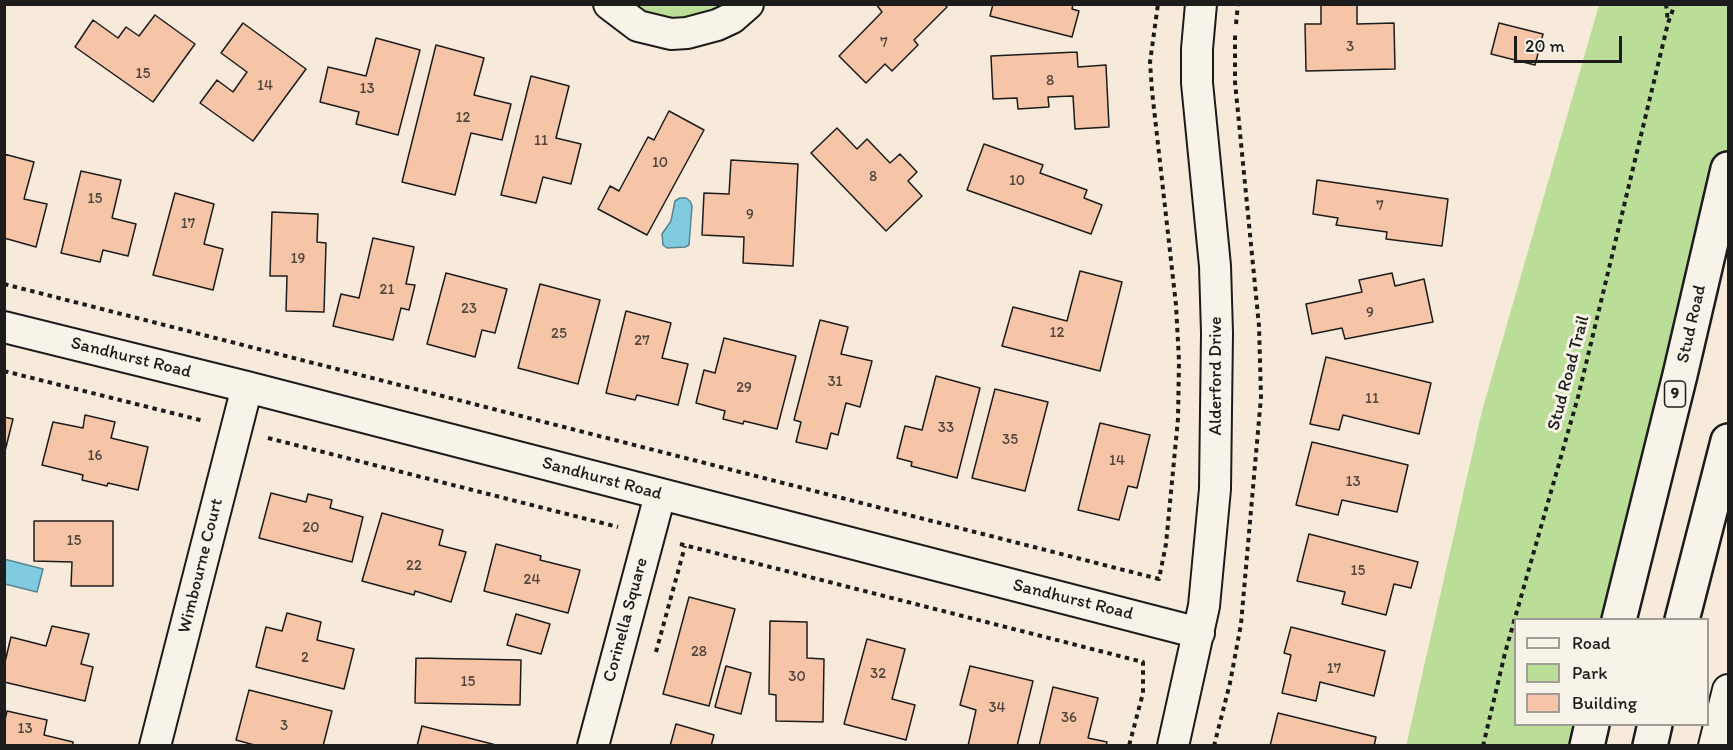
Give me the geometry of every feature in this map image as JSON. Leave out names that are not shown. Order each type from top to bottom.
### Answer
[{"type":"main road","name":"Stud Road","points":[[1620,618],[1678,386],[1728,169]]},
{"type":"main road","points":[[1683,618],[1728,441]]},
{"type":"main road","points":[[1587,746],[1592,726]]},
{"type":"main road","points":[[1650,746],[1655,726]]},
{"type":"street","points":[[609,4],[638,26],[671,34],[687,33],[717,25],[732,18],[748,4]]},
{"type":"street","name":"Alderford Drive","points":[[1173,746],[1204,606],[1215,489],[1217,344],[1215,266],[1197,83],[1201,4]]},
{"type":"street","name":"Sandhurst Road","points":[[4,327],[247,387],[1199,633]]},
{"type":"street","name":"Wimbourne Court","points":[[155,746],[247,387]]},
{"type":"street","name":"Corinella Square","points":[[593,746],[660,495]]},
{"type":"street","points":[[1714,746],[1728,690]]},
{"type":"path","points":[[4,284],[1159,579],[1166,544],[1178,419],[1179,362],[1176,305],[1150,62],[1158,4]]},
{"type":"path","points":[[1666,4],[1668,23]]},
{"type":"path","name":"Stud Road Trail","points":[[1515,618],[1578,397],[1668,23],[1675,4]]},
{"type":"path","points":[[4,371],[208,422]]},
{"type":"path","points":[[269,438],[619,527]]},
{"type":"path","points":[[654,657],[685,546],[1143,662],[1143,693],[1129,746]]},
{"type":"path","name":"Stud Road Trail","points":[[1483,746],[1514,621]]},
{"type":"green space","points":[[609,5],[748,5],[702,30]]},
{"type":"green space","points":[[1599,5],[1728,5],[1728,154],[1612,618],[1514,618],[1514,726],[1586,726],[1581,745],[1406,746],[1482,411]]},
{"type":"water","points":[[686,198],[692,206],[689,245],[667,248],[663,245],[662,234],[671,221],[675,201]]},
{"type":"water","points":[[4,559],[43,569],[37,592],[5,584]]},
{"type":"building","points":[[876,4],[944,4],[947,7],[914,40],[918,45],[892,71],[885,64],[866,83],[839,56],[882,12]]},
{"type":"building","points":[[993,4],[1073,4],[1072,9],[1079,11],[1072,37],[990,16]]},
{"type":"building","points":[[1321,4],[1357,4],[1357,24],[1394,23],[1395,69],[1306,71],[1305,24],[1321,24]]},
{"type":"building","points":[[155,15],[195,44],[153,102],[75,47],[93,20],[118,38],[126,27],[139,36]]},
{"type":"building","points":[[243,23],[306,69],[253,141],[200,103],[217,80],[233,92],[247,72],[221,53]]},
{"type":"building","points":[[1499,23],[1543,34],[1535,65],[1491,54]]},
{"type":"building","points":[[376,38],[420,50],[398,135],[356,124],[359,112],[320,102],[328,67],[366,76]]},
{"type":"building","points":[[436,45],[484,58],[474,95],[511,104],[502,140],[471,133],[455,195],[402,182]]},
{"type":"building","points":[[1077,52],[1078,67],[1106,65],[1109,127],[1075,129],[1073,96],[1048,97],[1049,107],[1018,109],[1017,98],[993,99],[991,56]]},
{"type":"building","points":[[531,76],[569,86],[556,138],[581,144],[571,184],[543,177],[536,203],[501,195]]},
{"type":"building","points":[[669,111],[704,130],[647,235],[598,209],[610,186],[619,191],[648,137],[654,140]]},
{"type":"building","points":[[837,128],[857,149],[867,139],[890,163],[900,154],[917,172],[908,181],[922,196],[886,231],[811,153]]},
{"type":"building","points":[[984,144],[1043,165],[1040,173],[1087,190],[1084,198],[1102,205],[1091,234],[967,190]]},
{"type":"building","points":[[4,154],[34,162],[24,199],[47,204],[36,247],[4,238]]},
{"type":"building","points":[[731,160],[798,164],[793,266],[743,263],[744,237],[702,235],[704,193],[729,194]]},
{"type":"building","points":[[81,171],[121,180],[112,218],[136,224],[128,256],[103,250],[100,262],[61,253]]},
{"type":"building","points":[[1317,180],[1448,199],[1442,246],[1386,239],[1387,232],[1336,225],[1338,218],[1313,214]]},
{"type":"building","points":[[175,193],[214,204],[204,244],[223,249],[213,290],[153,275]]},
{"type":"building","points":[[272,212],[318,214],[317,242],[326,243],[324,312],[286,311],[287,276],[270,276]]},
{"type":"building","points":[[373,238],[414,247],[406,284],[415,285],[409,310],[401,308],[393,340],[333,326],[341,294],[359,298]]},
{"type":"building","points":[[1080,271],[1122,282],[1100,371],[1002,346],[1013,307],[1067,321]]},
{"type":"building","points":[[446,273],[507,289],[495,333],[482,330],[475,357],[427,344]]},
{"type":"building","points":[[1392,273],[1395,286],[1424,279],[1433,322],[1345,339],[1342,328],[1312,334],[1306,304],[1362,292],[1359,280]]},
{"type":"building","points":[[540,284],[600,300],[578,384],[518,368]]},
{"type":"building","points":[[626,311],[671,323],[662,358],[688,364],[678,405],[637,395],[635,400],[606,393]]},
{"type":"building","points":[[820,320],[848,327],[841,354],[872,361],[860,407],[846,403],[838,435],[831,433],[827,449],[796,442],[801,422],[794,420]]},
{"type":"building","points":[[724,338],[796,356],[777,429],[744,421],[743,424],[723,419],[725,411],[696,403],[704,370],[715,373]]},
{"type":"building","points":[[1326,357],[1431,383],[1419,434],[1343,415],[1339,430],[1310,424]]},
{"type":"building","points":[[936,376],[980,388],[957,478],[911,466],[912,462],[897,458],[905,426],[922,430]]},
{"type":"building","points":[[995,389],[1048,402],[1025,491],[972,478]]},
{"type":"building","points":[[85,415],[115,422],[111,438],[148,447],[138,490],[82,480],[83,475],[42,465],[53,422],[83,428]]},
{"type":"building","points":[[4,417],[13,419],[4,455]]},
{"type":"building","points":[[1100,423],[1150,435],[1137,488],[1128,486],[1119,520],[1078,510]]},
{"type":"building","points":[[1312,442],[1408,465],[1397,512],[1342,500],[1338,515],[1296,505]]},
{"type":"building","points":[[271,493],[306,502],[308,494],[332,500],[330,508],[363,517],[352,562],[259,538]]},
{"type":"building","points":[[382,513],[443,530],[439,545],[466,552],[451,602],[415,591],[414,595],[362,581]]},
{"type":"building","points":[[34,521],[113,521],[113,586],[71,586],[72,562],[34,561]]},
{"type":"building","points":[[1309,534],[1418,562],[1411,588],[1394,584],[1386,615],[1342,604],[1345,592],[1297,581]]},
{"type":"building","points":[[496,544],[541,556],[540,560],[580,570],[568,613],[484,591]]},
{"type":"building","points":[[689,597],[735,609],[709,706],[663,694]]},
{"type":"building","points":[[287,613],[321,622],[317,640],[354,649],[344,689],[256,667],[266,627],[282,631]]},
{"type":"building","points":[[516,614],[550,624],[541,654],[507,645]]},
{"type":"building","points":[[770,621],[807,622],[807,658],[824,659],[823,722],[776,721],[776,695],[769,694]]},
{"type":"building","points":[[52,626],[89,634],[81,664],[93,667],[85,701],[4,682],[4,666],[11,637],[46,646]]},
{"type":"building","points":[[1291,627],[1385,651],[1374,696],[1320,682],[1316,701],[1282,693],[1291,655],[1284,653]]},
{"type":"building","points":[[867,639],[905,649],[892,699],[915,705],[906,740],[844,724]]},
{"type":"building","points":[[416,658],[521,660],[520,705],[415,703]]},
{"type":"building","points":[[726,666],[751,673],[741,714],[715,707]]},
{"type":"building","points":[[970,666],[1033,681],[1017,746],[968,746],[976,710],[960,705]]},
{"type":"building","points":[[1053,687],[1098,698],[1088,738],[1107,742],[1106,746],[1039,746]]},
{"type":"building","points":[[249,690],[332,711],[323,746],[258,746],[236,740]]},
{"type":"building","points":[[7,711],[47,720],[44,735],[73,742],[73,746],[4,746],[4,724]]},
{"type":"building","points":[[1278,713],[1376,737],[1374,746],[1270,746]]},
{"type":"building","points":[[676,724],[714,735],[711,746],[670,746]]},
{"type":"building","points":[[422,726],[500,746],[417,746]]}]
